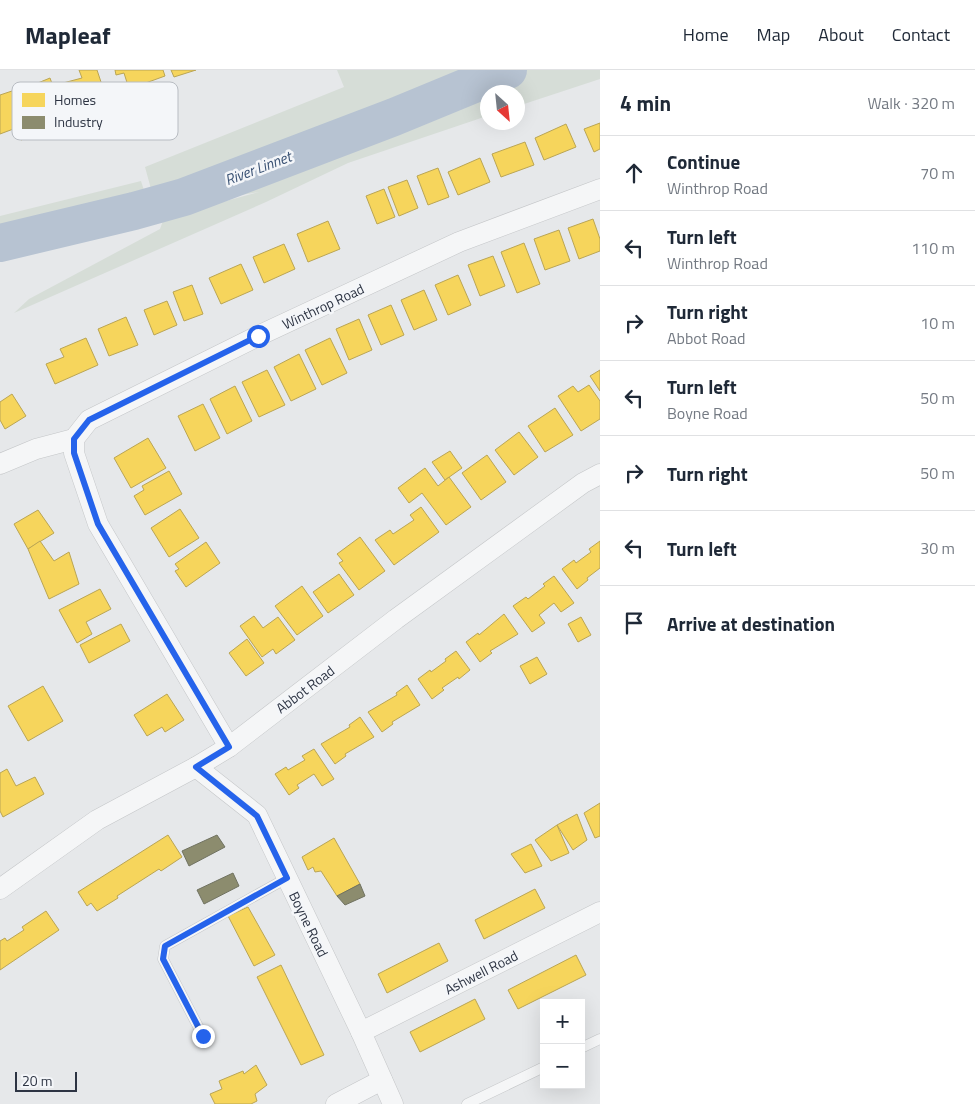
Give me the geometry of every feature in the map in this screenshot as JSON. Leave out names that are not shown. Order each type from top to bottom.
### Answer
[{"type":"street","name":"Winthrop Road","points":[[74,439],[89,420],[258,336],[459,242],[600,189]]},
{"type":"street","points":[[0,464],[36,449],[74,439],[76,458],[98,524],[229,747]]},
{"type":"street","name":"Abbot Road","points":[[0,889],[98,820],[229,747],[396,620],[583,483],[600,474]]},
{"type":"street","name":"Boyne Road","points":[[196,767],[257,816],[361,1032],[393,1104]]},
{"type":"street","name":"Ashwell Road","points":[[361,1032],[600,912]]},
{"type":"street","points":[[336,1104],[382,1080]]},
{"type":"lane","points":[[203,1036],[163,959],[165,946],[287,878]]},
{"type":"lane","points":[[585,1046],[600,1039]]},
{"type":"lane","points":[[467,1104],[540,1069]]},
{"type":"shaded area","points":[[337,70],[600,70],[600,79],[525,104],[525,85],[480,85],[480,118],[348,163],[266,202],[14,313],[29,299],[160,229],[164,218],[259,192],[162,208],[151,189],[145,167],[344,87]]},
{"type":"shaded area","points":[[141,181],[150,209],[0,248],[0,216]]},
{"type":"building: Homes","points":[[79,70],[97,70],[101,82],[67,82],[82,78]]},
{"type":"building: Homes","points":[[115,70],[163,70],[165,76],[148,82],[127,82],[124,73],[116,75]]},
{"type":"building: Homes","points":[[171,70],[196,70],[174,77]]},
{"type":"building: Homes","points":[[50,78],[51,82],[40,82]]},
{"type":"building: Homes","points":[[12,91],[12,130],[0,134],[0,95]]},
{"type":"building: Homes","points":[[600,123],[600,149],[594,152],[584,129]]},
{"type":"building: Homes","points":[[566,124],[576,147],[544,160],[535,138]]},
{"type":"building: Homes","points":[[525,142],[534,165],[501,177],[492,154]]},
{"type":"building: Homes","points":[[480,158],[490,182],[458,195],[448,172]]},
{"type":"building: Homes","points":[[438,168],[449,197],[428,205],[417,176]]},
{"type":"building: Homes","points":[[407,180],[418,208],[399,216],[388,187]]},
{"type":"building: Homes","points":[[384,189],[395,217],[377,224],[366,196]]},
{"type":"building: Homes","points":[[593,219],[600,239],[600,251],[579,259],[568,228]]},
{"type":"building: Homes","points":[[328,221],[340,249],[308,262],[297,234]]},
{"type":"building: Homes","points":[[559,230],[570,261],[545,270],[534,239]]},
{"type":"building: Homes","points":[[524,243],[540,284],[517,293],[501,252]]},
{"type":"building: Homes","points":[[284,244],[295,269],[264,283],[253,257]]},
{"type":"building: Homes","points":[[493,256],[505,286],[480,296],[468,265]]},
{"type":"building: Homes","points":[[241,264],[253,290],[221,304],[209,278]]},
{"type":"building: Homes","points":[[458,275],[471,305],[448,315],[435,285]]},
{"type":"building: Homes","points":[[192,285],[203,314],[184,321],[173,292]]},
{"type":"building: Homes","points":[[424,290],[437,320],[414,330],[401,300]]},
{"type":"building: Homes","points":[[167,301],[177,325],[154,335],[144,310]]},
{"type":"building: Homes","points":[[391,305],[404,335],[381,345],[368,315]]},
{"type":"building: Homes","points":[[126,317],[138,345],[109,356],[98,329]]},
{"type":"building: Homes","points":[[359,319],[372,350],[349,360],[336,329]]},
{"type":"building: Homes","points":[[86,338],[98,365],[55,384],[46,364],[64,357],[60,349]]},
{"type":"building: Homes","points":[[330,338],[347,373],[322,385],[305,350]]},
{"type":"building: Homes","points":[[299,354],[316,389],[291,401],[274,367]]},
{"type":"building: Homes","points":[[267,370],[285,405],[259,417],[242,382]]},
{"type":"building: Homes","points":[[600,370],[600,391],[590,376]]},
{"type":"building: Homes","points":[[589,385],[600,401],[600,419],[581,431],[558,396],[573,386],[578,392]]},
{"type":"building: Homes","points":[[235,386],[252,421],[227,434],[210,399]]},
{"type":"building: Homes","points":[[12,394],[26,416],[5,429],[0,420],[0,402]]},
{"type":"building: Homes","points":[[203,404],[220,438],[195,451],[178,416]]},
{"type":"building: Homes","points":[[555,408],[573,435],[545,452],[528,426]]},
{"type":"building: Homes","points":[[519,432],[538,457],[514,475],[495,450]]},
{"type":"building: Homes","points":[[148,438],[166,468],[131,488],[114,458]]},
{"type":"building: Homes","points":[[450,451],[462,468],[445,480],[432,462]]},
{"type":"building: Homes","points":[[487,455],[506,482],[481,500],[462,473]]},
{"type":"building: Homes","points":[[425,468],[438,486],[449,477],[471,507],[446,525],[422,493],[409,503],[398,488]]},
{"type":"building: Homes","points":[[169,471],[182,494],[145,515],[134,496],[144,490],[142,486]]},
{"type":"building: Homes","points":[[421,507],[439,532],[394,565],[375,540],[390,530],[393,534],[414,520],[410,515]]},
{"type":"building: Homes","points":[[180,509],[199,538],[169,557],[151,528]]},
{"type":"building: Homes","points":[[38,510],[54,533],[28,549],[14,524]]},
{"type":"building: Homes","points":[[360,537],[385,571],[359,590],[339,563],[343,561],[337,554]]},
{"type":"building: Homes","points":[[40,541],[54,561],[69,552],[79,584],[49,599],[28,549]]},
{"type":"building: Homes","points":[[600,541],[600,568],[577,589],[562,569],[574,560],[576,563],[591,552],[589,549]]},
{"type":"building: Homes","points":[[206,542],[220,563],[186,587],[175,571],[179,569],[175,564]]},
{"type":"building: Homes","points":[[339,574],[354,595],[328,613],[313,592]]},
{"type":"building: Homes","points":[[554,576],[574,603],[561,612],[554,603],[539,615],[545,623],[532,632],[513,606],[526,597],[528,599],[545,586],[543,584]]},
{"type":"building: Homes","points":[[302,586],[323,616],[297,635],[275,606]]},
{"type":"building: Homes","points":[[100,589],[111,609],[86,622],[92,634],[77,643],[59,610]]},
{"type":"building: Homes","points":[[504,614],[518,634],[490,651],[492,653],[480,662],[466,642],[478,633],[479,635]]},
{"type":"building: Homes","points":[[254,616],[263,628],[278,617],[295,640],[276,654],[273,649],[262,657],[240,626]]},
{"type":"building: Homes","points":[[581,617],[591,635],[578,642],[568,624]]},
{"type":"building: Homes","points":[[121,624],[130,641],[89,663],[80,645]]},
{"type":"building: Homes","points":[[247,639],[264,663],[246,676],[229,653]]},
{"type":"building: Homes","points":[[456,651],[470,670],[459,679],[458,677],[442,688],[444,690],[432,699],[418,679],[446,661],[445,659]]},
{"type":"building: Homes","points":[[537,657],[547,674],[530,684],[520,666]]},
{"type":"building: Homes","points":[[407,685],[420,705],[392,722],[393,724],[382,732],[368,712],[397,695],[396,693]]},
{"type":"building: Homes","points":[[43,686],[63,721],[28,741],[8,706]]},
{"type":"building: Homes","points":[[167,694],[184,720],[165,732],[162,727],[147,736],[134,715]]},
{"type":"building: Homes","points":[[360,717],[374,737],[345,754],[346,756],[335,764],[321,744],[350,727],[349,725]]},
{"type":"building: Homes","points":[[314,749],[334,779],[322,786],[314,774],[297,785],[299,788],[289,795],[275,774],[286,767],[288,770],[305,760],[302,756]]},
{"type":"building: Homes","points":[[7,769],[16,786],[35,777],[44,794],[3,817],[0,811],[0,773]]},
{"type":"building: Homes","points":[[600,803],[600,836],[595,838],[584,813]]},
{"type":"building: Homes","points":[[577,814],[587,840],[573,850],[557,825]]},
{"type":"building: Homes","points":[[557,825],[569,853],[551,861],[535,840]]},
{"type":"building: Homes","points":[[168,835],[182,857],[161,871],[159,869],[97,911],[91,903],[87,906],[78,892]]},
{"type":"building: Homes","points":[[334,838],[360,884],[337,896],[321,871],[315,872],[313,867],[308,870],[302,857]]},
{"type":"building: Homes","points":[[531,844],[542,866],[525,873],[511,854]]},
{"type":"building: Homes","points":[[535,889],[545,908],[484,939],[475,920]]},
{"type":"building: Homes","points":[[248,907],[275,955],[254,966],[228,916]]},
{"type":"building: Homes","points":[[46,911],[59,930],[0,970],[0,941],[5,938],[7,941],[24,930],[22,927]]},
{"type":"building: Homes","points":[[439,943],[448,961],[387,993],[378,974]]},
{"type":"building: Homes","points":[[576,955],[586,975],[518,1009],[508,990]]},
{"type":"building: Homes","points":[[281,965],[324,1055],[301,1065],[257,977]]},
{"type":"building: Homes","points":[[475,999],[485,1019],[420,1052],[410,1032]]},
{"type":"building: Homes","points":[[256,1065],[267,1085],[255,1094],[257,1101],[251,1104],[215,1104],[210,1094],[222,1089],[219,1081],[243,1071],[244,1074]]},
{"type":"building: Industry","points":[[217,835],[225,847],[189,866],[182,851]]},
{"type":"building: Industry","points":[[233,873],[239,886],[204,904],[197,890]]},
{"type":"building: Industry","points":[[360,884],[365,896],[345,905],[337,896]]},
{"type":"waterway","name":"River Linnet","points":[[0,243],[184,197],[394,117],[508,70]]},
{"type":"route","points":[[203,1036],[163,959],[165,946],[287,878],[257,816],[196,767],[229,747],[98,524],[77,464],[74,453],[74,439],[89,420],[258,336]]}]
